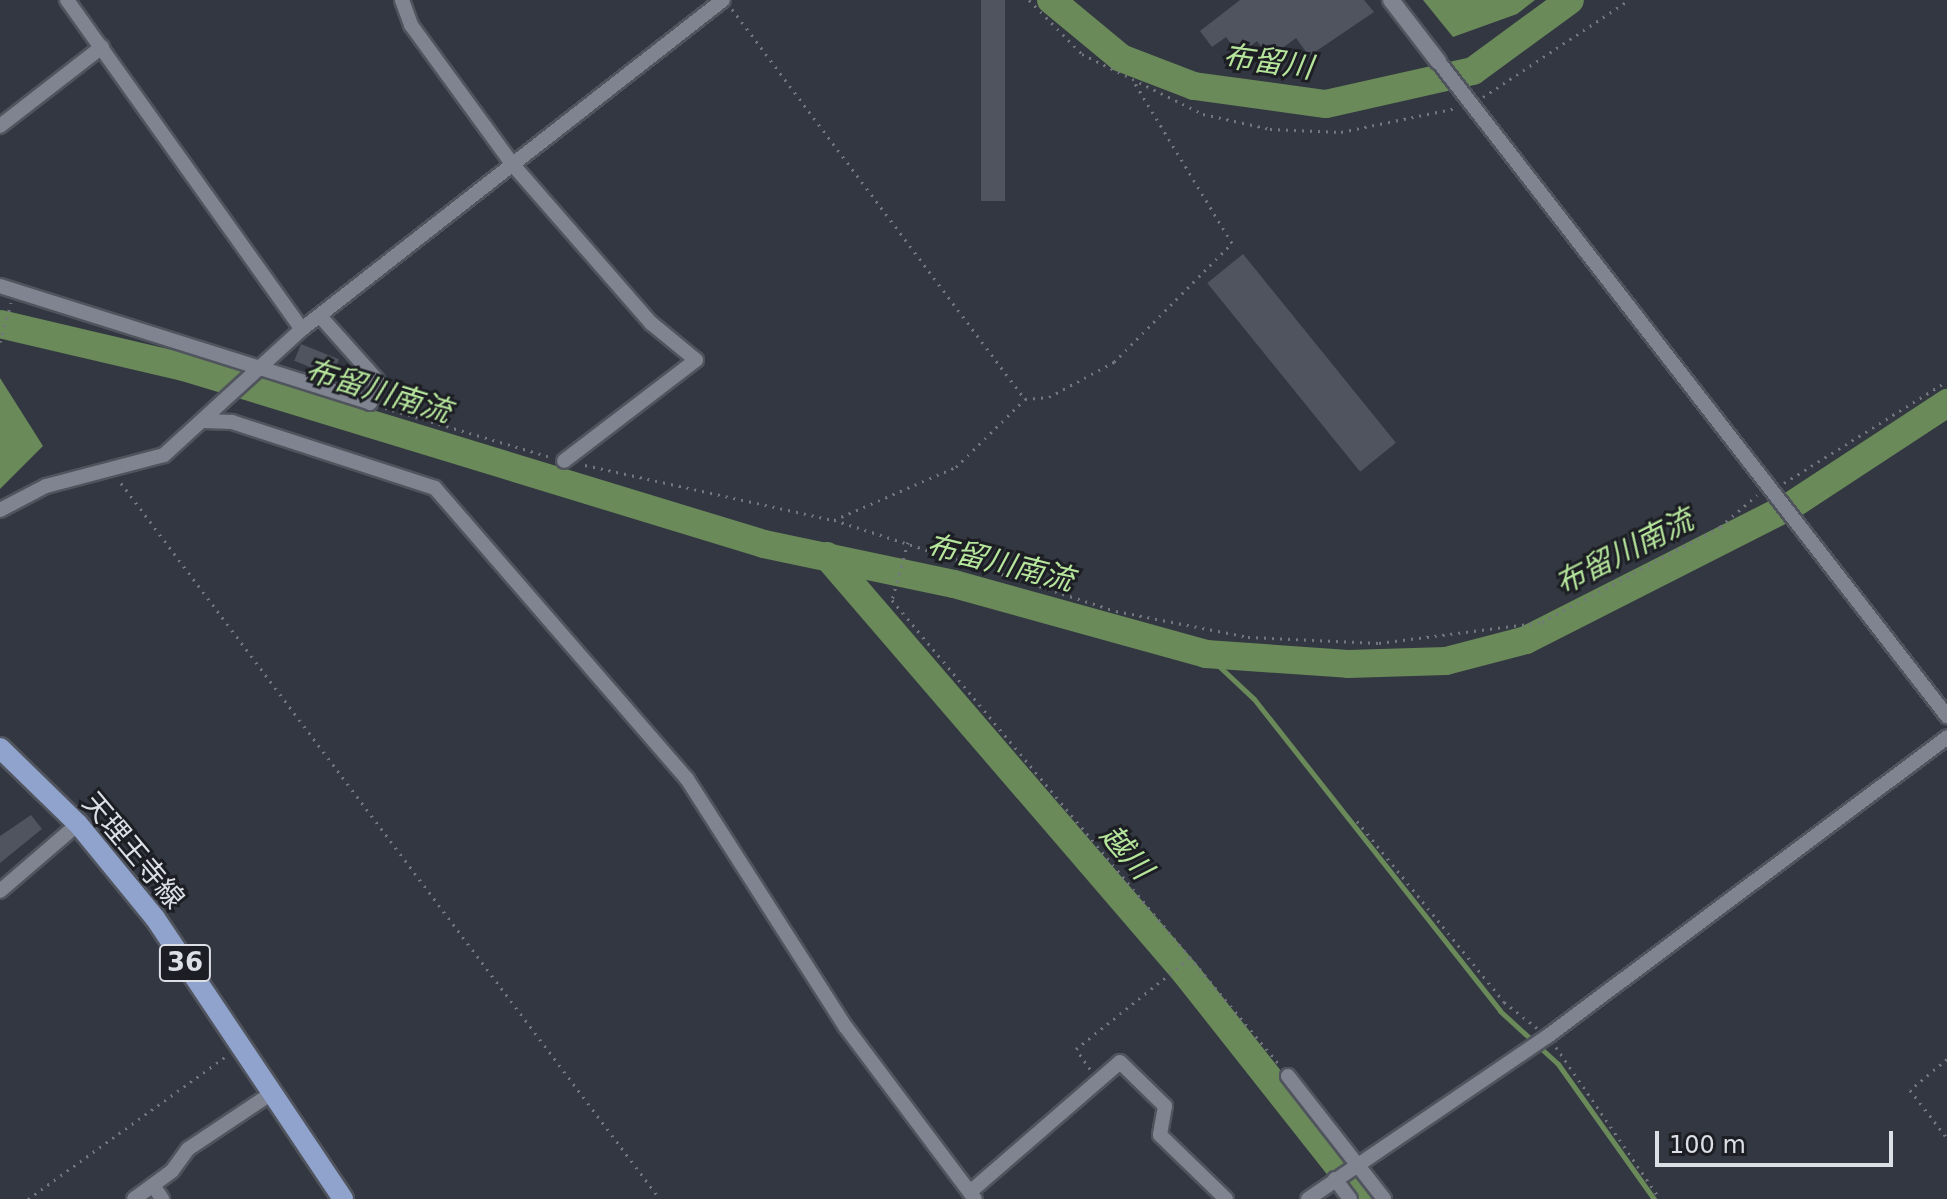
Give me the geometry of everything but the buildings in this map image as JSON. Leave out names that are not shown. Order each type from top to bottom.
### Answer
[{"type":"main road","name":"天理王寺線","points":[[0,748],[78,824],[155,918],[343,1199]]},
{"type":"street","points":[[67,0],[302,329]]},
{"type":"street","points":[[402,0],[411,25],[513,165],[651,323],[696,360],[564,461]]},
{"type":"street","points":[[0,510],[46,486],[114,474],[164,455],[302,329],[724,0]]},
{"type":"street","points":[[1391,0],[1947,716]]},
{"type":"street","points":[[0,126],[102,47]]},
{"type":"street","points":[[0,286],[370,403],[377,380],[320,316]]},
{"type":"street","points":[[208,416],[278,435],[435,488],[687,779],[845,1026],[972,1195],[1096,1077],[1120,1062],[1165,1106],[1160,1135],[1226,1199]]},
{"type":"street","points":[[1308,1199],[1548,1036],[1947,737]]},
{"type":"street","points":[[0,891],[78,824]]},
{"type":"street","points":[[1288,1076],[1360,1161],[1384,1199]]},
{"type":"street","points":[[134,1199],[153,1185],[188,1149],[272,1093]]},
{"type":"street","points":[[1335,1179],[1350,1199]]},
{"type":"street","points":[[153,1185],[162,1199]]},
{"type":"path","points":[[724,0],[1025,399]]},
{"type":"path","points":[[1029,0],[1082,54],[1134,82],[1203,114],[1308,132],[1372,131],[1469,102],[1629,0]]},
{"type":"path","points":[[834,520],[956,467],[1025,399],[1049,397],[1114,362],[1232,243],[1134,82]]},
{"type":"path","points":[[0,342],[13,299]]},
{"type":"path","points":[[370,403],[564,461],[834,520],[1116,611],[1248,637],[1379,643],[1542,622],[1720,527],[1772,488],[1947,381]]},
{"type":"path","points":[[114,474],[660,1199]]},
{"type":"path","points":[[908,542],[892,600],[1288,1076]]},
{"type":"path","points":[[1357,821],[1504,1002],[1548,1036],[1660,1199]]},
{"type":"path","points":[[1096,1077],[1076,1049],[1191,957]]},
{"type":"path","points":[[28,1199],[240,1046]]},
{"type":"path","points":[[1947,1059],[1910,1090],[1947,1138]]},
{"type":"shaded area","points":[[1423,0],[1535,0],[1517,14],[1453,37]]},
{"type":"shaded area","points":[[0,378],[43,446],[0,489]]},
{"type":"waterway","name":"布留川","points":[[1051,0],[1121,58],[1194,86],[1326,104],[1473,71],[1570,0]]},
{"type":"waterway","name":"布留川南流","points":[[0,324],[184,367],[764,544],[954,584],[1206,654],[1348,664],[1446,661],[1526,640],[1792,505],[1947,403]]},
{"type":"waterway","name":"越川","points":[[827,556],[1185,972],[1364,1199]]},
{"type":"waterway","points":[[1206,654],[1254,699],[1500,1011],[1558,1064],[1654,1199]]}]
